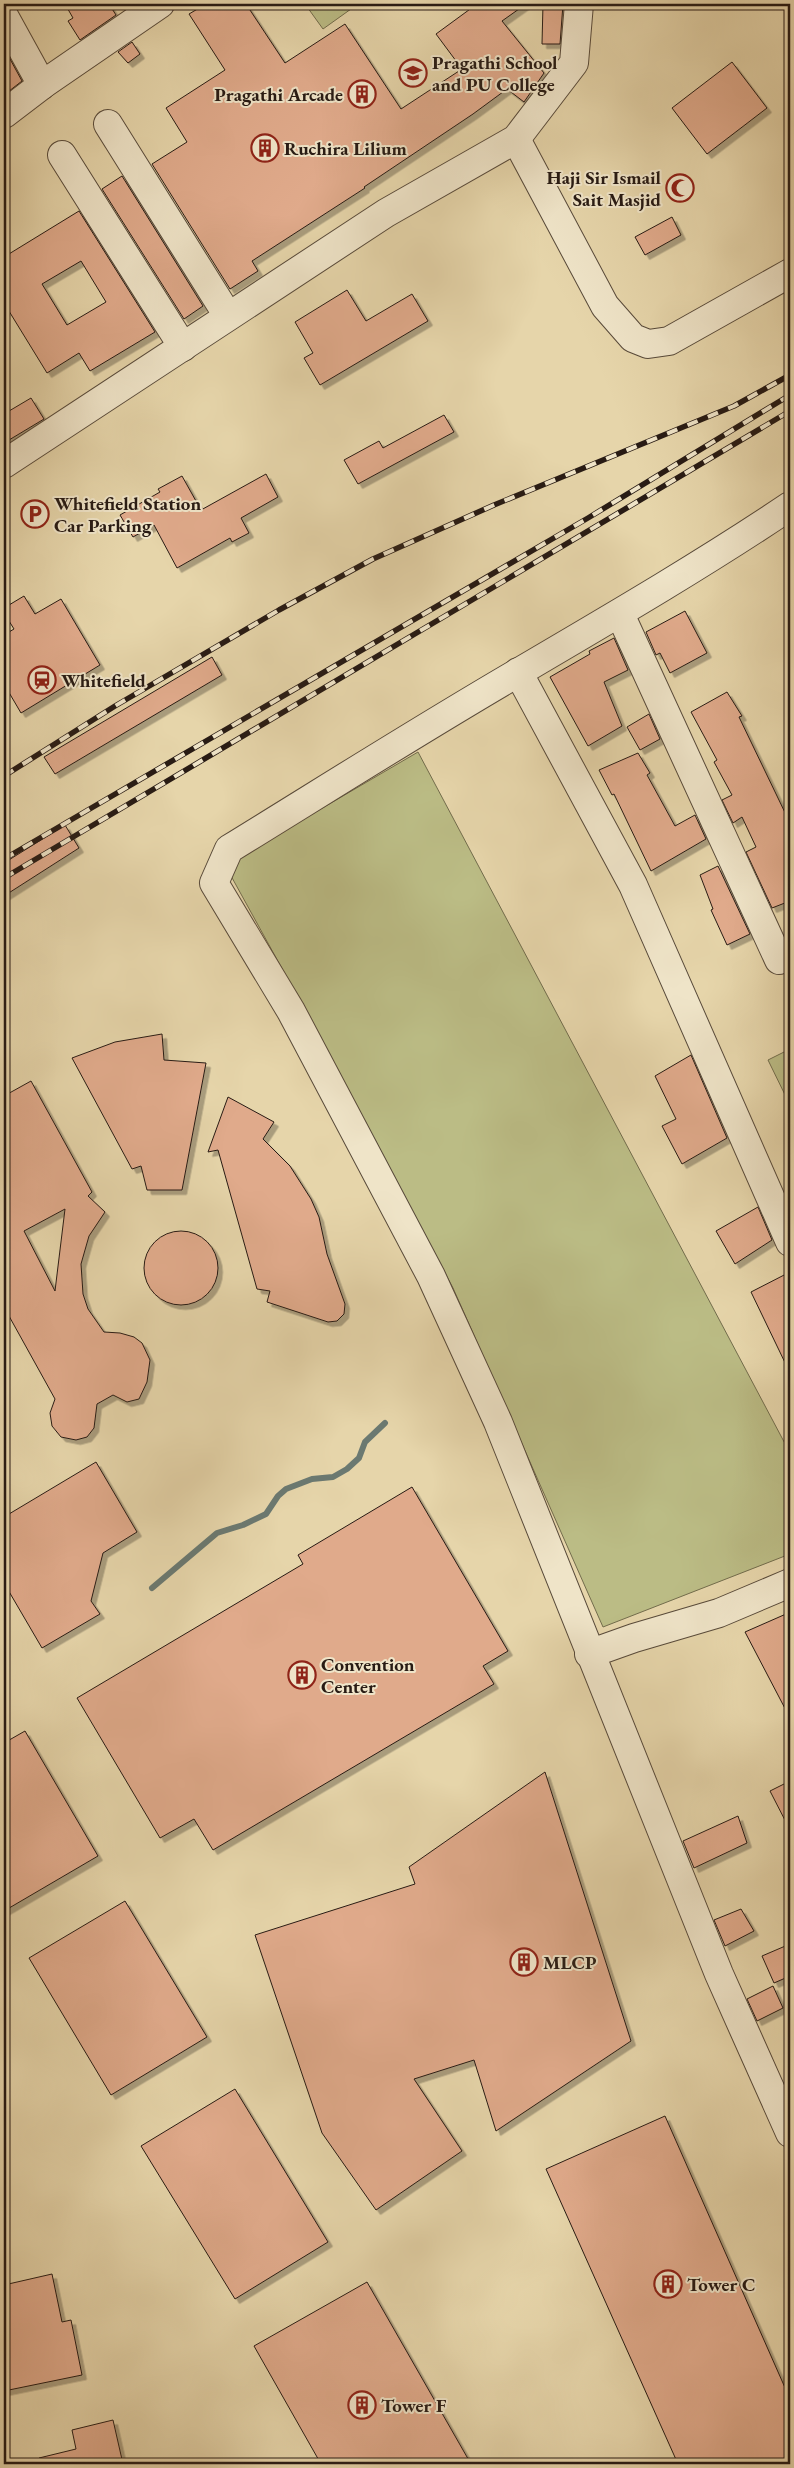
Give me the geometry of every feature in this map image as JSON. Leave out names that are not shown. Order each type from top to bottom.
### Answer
[{"type":"street","points":[[4,114],[130,12],[160,4]]},
{"type":"street","points":[[4,464],[386,213],[516,139],[574,64],[579,4]]},
{"type":"street","points":[[4,16],[42,84]]},
{"type":"street","points":[[108,124],[228,316]]},
{"type":"street","points":[[516,139],[605,306],[632,338],[648,344],[669,341],[790,273]]},
{"type":"street","points":[[62,155],[183,347]]},
{"type":"street","points":[[790,506],[730,546],[620,614],[518,672],[229,849],[214,883],[291,1011],[431,1276],[498,1422],[589,1654],[719,1974],[790,2133]]},
{"type":"street","points":[[620,614],[779,960]]},
{"type":"street","points":[[518,672],[633,885],[790,1242]]},
{"type":"street","points":[[589,1654],[634,1638],[719,1613],[790,1583]]},
{"type":"green space","points":[[305,4],[358,4],[323,29]]},
{"type":"green space","points":[[418,752],[790,1453],[790,1554],[603,1627],[453,1288],[340,1074],[225,865]]},
{"type":"green space","points":[[790,1049],[790,1105],[768,1060]]},
{"type":"building","points":[[65,4],[109,4],[116,15],[80,40],[68,21],[73,18]]},
{"type":"building","points":[[206,4],[246,4],[285,63],[345,24],[401,109],[462,69],[436,34],[477,4],[526,4],[502,21],[544,73],[524,102],[507,89],[365,188],[252,261],[258,271],[230,289],[152,164],[187,142],[166,108],[225,70],[189,14]]},
{"type":"building","points":[[543,4],[563,4],[560,44],[542,44]]},
{"type":"building","points":[[132,42],[140,54],[128,63],[118,52]]},
{"type":"building","points":[[4,48],[22,81],[4,95]]},
{"type":"building","points":[[732,62],[767,108],[707,154],[672,108]]},
{"type":"building","points":[[122,176],[203,306],[184,319],[102,189]]},
{"type":"building","points":[[79,211],[155,332],[90,371],[79,353],[47,373],[4,303],[4,257]],"holes":[[[81,261],[106,302],[67,325],[42,284]]]},
{"type":"building","points":[[672,217],[681,235],[645,255],[635,237]]},
{"type":"building","points":[[347,290],[366,321],[412,294],[428,321],[320,385],[304,358],[313,353],[295,322]]},
{"type":"building","points":[[31,398],[44,419],[4,443],[4,414]]},
{"type":"building","points":[[444,415],[454,432],[358,484],[344,460],[379,441],[383,448]]},
{"type":"building","points":[[266,474],[278,497],[241,518],[249,533],[232,542],[230,538],[177,568],[154,525],[133,537],[120,515],[160,492],[158,489],[182,476],[201,510]]},
{"type":"building","points":[[24,596],[35,614],[61,599],[100,665],[21,713],[4,684],[4,635],[14,629],[4,613],[4,608]]},
{"type":"building","points":[[685,611],[707,653],[670,673],[660,653],[656,655],[646,632]]},
{"type":"building","points":[[614,638],[628,670],[604,682],[622,726],[588,746],[550,677],[590,654],[589,651]]},
{"type":"building","points":[[212,657],[222,675],[55,774],[44,757]]},
{"type":"building","points":[[727,692],[742,716],[739,717],[790,823],[790,901],[772,908],[746,852],[756,847],[742,817],[733,823],[722,800],[732,795],[714,762],[717,760],[691,712]]},
{"type":"building","points":[[649,714],[660,739],[640,750],[627,727]]},
{"type":"building","points":[[638,753],[650,773],[647,775],[675,826],[695,815],[706,839],[651,871],[614,794],[612,795],[599,770]]},
{"type":"building","points":[[65,825],[79,848],[4,896],[4,863]]},
{"type":"building","points":[[718,866],[750,934],[727,945],[711,910],[713,909],[700,875]]},
{"type":"building","points":[[162,1034],[164,1060],[206,1063],[182,1190],[147,1190],[141,1166],[132,1169],[72,1058],[115,1042]]},
{"type":"building","points":[[691,1055],[727,1138],[682,1164],[662,1126],[676,1119],[655,1076]]},
{"type":"building","points":[[31,1081],[92,1192],[88,1196],[105,1212],[89,1236],[81,1264],[83,1294],[88,1309],[104,1332],[120,1333],[134,1337],[142,1343],[150,1360],[147,1382],[139,1399],[127,1402],[113,1395],[97,1404],[94,1428],[87,1437],[76,1440],[61,1437],[52,1426],[50,1413],[55,1399],[4,1307],[4,1096]],"holes":[[[65,1209],[55,1291],[24,1231]]]},
{"type":"building","points":[[228,1097],[274,1122],[263,1139],[290,1166],[311,1199],[319,1217],[327,1254],[345,1304],[344,1314],[337,1321],[328,1322],[267,1302],[270,1291],[257,1289],[218,1150],[208,1152]]},
{"type":"building","points":[[758,1207],[772,1240],[735,1264],[716,1231]]},
{"type":"building","points":[[181,1231],[202,1237],[212,1247],[218,1268],[212,1289],[202,1299],[181,1305],[160,1299],[150,1289],[144,1268],[150,1247],[160,1237]]},
{"type":"building","points":[[790,1272],[790,1373],[751,1292]]},
{"type":"building","points":[[96,1462],[137,1532],[103,1553],[91,1601],[100,1614],[42,1648],[4,1583],[4,1517]]},
{"type":"building","name":"Convention Center","points":[[412,1487],[508,1651],[483,1666],[494,1684],[213,1850],[194,1819],[160,1838],[77,1698],[303,1564],[298,1555]]},
{"type":"building","points":[[786,1614],[790,1623],[790,1718],[745,1632]]},
{"type":"building","points":[[25,1731],[98,1856],[4,1911],[4,1743]]},
{"type":"building","points":[[545,1772],[631,2041],[496,2131],[474,2060],[414,2079],[462,2151],[376,2210],[322,2133],[255,1935],[415,1884],[409,1867]]},
{"type":"building","points":[[790,1781],[790,1830],[770,1791]]},
{"type":"building","points":[[738,1816],[747,1843],[694,1868],[683,1841]]},
{"type":"building","points":[[125,1901],[207,2037],[111,2095],[29,1958]]},
{"type":"building","points":[[741,1909],[754,1931],[725,1946],[714,1920]]},
{"type":"building","points":[[790,1944],[790,1976],[774,1983],[762,1956]]},
{"type":"building","points":[[773,1986],[783,2008],[757,2021],[747,1999]]},
{"type":"building","points":[[235,2089],[328,2242],[235,2299],[141,2146]]},
{"type":"building","name":"Tower C","points":[[665,2116],[790,2399],[790,2464],[678,2464],[546,2169]]},
{"type":"building","points":[[52,2274],[62,2322],[71,2320],[82,2375],[4,2391],[4,2285]]},
{"type":"building","name":"Tower F","points":[[367,2282],[471,2464],[321,2464],[254,2346]]},
{"type":"building","points":[[113,2420],[123,2464],[40,2464],[39,2458],[76,2449],[72,2430]]},
{"type":"waterway","points":[[152,1588],[217,1533],[243,1525],[266,1514],[278,1496],[286,1489],[312,1479],[333,1477],[347,1469],[359,1458],[365,1442],[385,1423]]},
{"type":"railway","points":[[4,776],[115,706],[279,610],[373,559],[494,505],[734,406],[790,375]]},
{"type":"railway","points":[[4,859],[588,518],[790,395]]},
{"type":"railway","points":[[4,878],[790,411]]},
{"type":"place","name":"Pragathi School and PU College","points":[[413,73]]},
{"type":"place","name":"Pragathi Arcade","points":[[362,94]]},
{"type":"place","name":"Ruchira Lilium","points":[[265,148]]},
{"type":"place","name":"Haji Sir Ismail Sait Masjid","points":[[680,188]]},
{"type":"place","name":"Whitefield Station Car Parking","points":[[35,514]]},
{"type":"place","name":"Whitefield","points":[[42,680]]},
{"type":"place","name":"Convention Center","points":[[302,1675]]},
{"type":"place","name":"MLCP","points":[[524,1962]]},
{"type":"place","name":"Tower C","points":[[668,2284]]},
{"type":"place","name":"Tower F","points":[[362,2405]]}]
